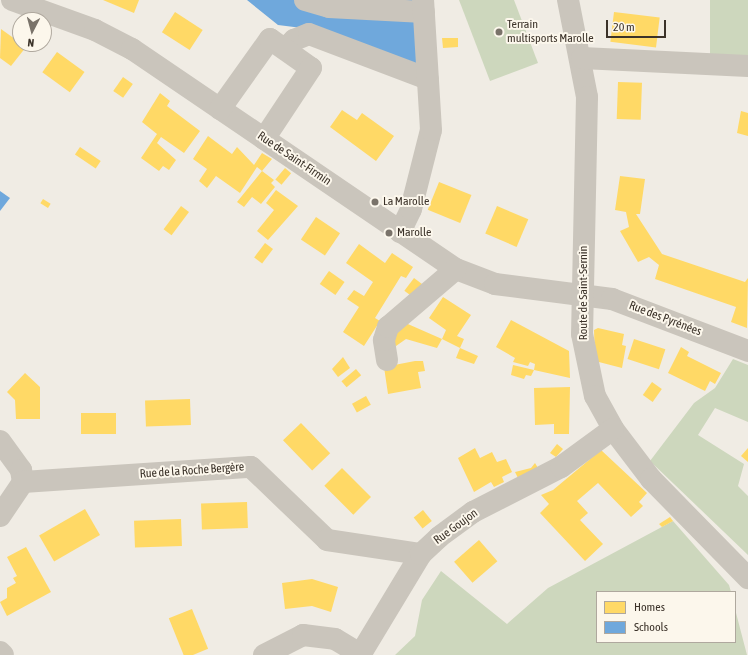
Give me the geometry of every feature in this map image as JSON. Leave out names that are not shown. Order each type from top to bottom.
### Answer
[{"type":"street","name":"Rue de Saint-Firmin","points":[[12,0],[95,30],[132,49],[456,269],[495,284],[582,293]]},
{"type":"street","points":[[305,0],[329,7],[423,6],[431,130],[411,208],[400,232]]},
{"type":"street","name":"Route de Saint-Sernin","points":[[568,0],[582,58],[588,139],[582,293],[587,367],[595,396],[613,429],[651,479],[748,578]]},
{"type":"street","points":[[285,50],[294,40],[309,34],[428,79]]},
{"type":"street","points":[[220,109],[270,38],[311,68],[264,139]]},
{"type":"street","points":[[582,58],[748,66]]},
{"type":"street","points":[[387,360],[384,340],[388,327],[456,269]]},
{"type":"street","name":"Rue des Pyrénées","points":[[582,293],[612,299],[748,351]]},
{"type":"street","name":"Rue Goujon","points":[[360,655],[421,554],[473,512],[530,486],[613,429]]},
{"type":"street","points":[[0,441],[21,470],[23,482],[0,516]]},
{"type":"street","name":"Rue de la Roche Bergère","points":[[23,482],[251,467],[327,540],[421,554]]},
{"type":"street","points":[[264,655],[303,635],[335,639],[360,655]]},
{"type":"street","points":[[0,652],[3,655]]},
{"type":"green space","name":"Terrain multisports Marolle","points":[[459,0],[514,0],[538,63],[490,81]]},
{"type":"green space","points":[[710,0],[748,0],[748,56],[710,56]]},
{"type":"green space","points":[[733,359],[748,365],[748,422],[715,408],[698,435],[744,464],[738,486],[748,496],[748,555],[650,461],[694,403],[715,388]]},
{"type":"green space","points":[[673,521],[729,585],[731,591],[596,591],[596,643],[736,643],[736,613],[747,655],[395,655],[415,636],[422,600],[441,571],[507,624],[548,588]]},
{"type":"building: Homes","points":[[103,0],[139,0],[134,13]]},
{"type":"building: Homes","points":[[175,12],[203,30],[190,50],[162,32]]},
{"type":"building: Homes","points":[[614,12],[660,18],[656,47],[610,42]]},
{"type":"building: Homes","points":[[1,29],[12,37],[12,52],[22,52],[11,66],[0,58]]},
{"type":"building: Homes","points":[[442,38],[458,38],[458,47],[443,48]]},
{"type":"building: Homes","points":[[57,52],[85,72],[70,92],[42,72]]},
{"type":"building: Homes","points":[[123,77],[133,84],[123,98],[113,91]]},
{"type":"building: Homes","points":[[618,82],[642,83],[641,120],[617,119]]},
{"type":"building: Homes","points":[[160,93],[170,101],[167,106],[200,131],[184,153],[161,137],[157,143],[176,160],[169,170],[163,166],[159,171],[141,158],[157,134],[142,122]]},
{"type":"building: Homes","points":[[342,110],[357,120],[362,113],[394,136],[376,161],[330,127]]},
{"type":"building: Homes","points":[[741,111],[748,113],[748,136],[737,133]]},
{"type":"building: Homes","points":[[208,136],[232,154],[237,147],[254,165],[262,153],[272,159],[262,171],[257,167],[240,193],[216,176],[207,188],[199,181],[207,169],[193,159]]},
{"type":"building: Homes","points":[[80,147],[101,161],[96,168],[75,154]]},
{"type":"building: Homes","points":[[285,168],[291,173],[281,185],[275,179]]},
{"type":"building: Homes","points":[[262,171],[274,180],[271,183],[275,187],[261,204],[252,197],[244,207],[237,202]]},
{"type":"building: Homes","points":[[620,176],[645,179],[640,214],[636,214],[662,254],[745,282],[748,278],[747,328],[731,322],[736,307],[655,279],[659,265],[649,257],[638,262],[620,231],[629,227],[626,212],[615,210]]},
{"type":"building: Homes","points":[[439,182],[471,195],[460,223],[428,210]]},
{"type":"building: Homes","points":[[276,190],[298,206],[268,240],[257,231],[274,210],[266,203]]},
{"type":"building: Homes","points":[[43,199],[51,204],[48,208],[40,203]]},
{"type":"building: Homes","points":[[181,206],[189,212],[172,235],[164,229]]},
{"type":"building: Homes","points":[[497,206],[528,219],[517,247],[485,234]]},
{"type":"building: Homes","points":[[316,217],[340,233],[325,256],[301,239]]},
{"type":"building: Homes","points":[[265,243],[273,249],[262,263],[254,257]]},
{"type":"building: Homes","points":[[359,244],[385,263],[392,253],[413,267],[406,278],[401,276],[375,318],[380,321],[364,346],[343,332],[359,307],[347,299],[354,290],[364,296],[373,282],[346,263]]},
{"type":"building: Homes","points":[[329,271],[345,282],[335,295],[320,284]]},
{"type":"building: Homes","points":[[414,278],[422,284],[412,297],[404,291]]},
{"type":"building: Homes","points":[[443,297],[471,315],[457,336],[464,339],[460,348],[442,339],[446,330],[429,318]]},
{"type":"building: Homes","points":[[511,320],[569,351],[570,378],[534,370],[535,364],[530,362],[528,366],[513,362],[515,358],[496,347]]},
{"type":"building: Homes","points":[[401,321],[442,339],[437,348],[406,339],[396,346],[387,340]]},
{"type":"building: Homes","points":[[598,328],[624,334],[622,345],[626,346],[622,368],[595,361],[594,330]]},
{"type":"building: Homes","points":[[634,339],[665,349],[659,369],[628,359]]},
{"type":"building: Homes","points":[[681,347],[689,352],[687,356],[721,373],[715,384],[710,381],[705,391],[668,373]]},
{"type":"building: Homes","points":[[460,348],[478,356],[474,364],[456,358]]},
{"type":"building: Homes","points":[[343,357],[350,368],[338,377],[332,369]]},
{"type":"building: Homes","points":[[415,361],[423,361],[425,371],[418,372],[421,388],[388,394],[384,367]]},
{"type":"building: Homes","points":[[513,365],[534,370],[531,376],[526,375],[524,379],[511,375]]},
{"type":"building: Homes","points":[[356,369],[361,375],[347,387],[341,381]]},
{"type":"building: Homes","points":[[25,373],[40,387],[40,419],[16,419],[15,400],[7,392]]},
{"type":"building: Homes","points":[[652,382],[662,389],[653,402],[643,395]]},
{"type":"building: Homes","points":[[570,387],[569,434],[554,434],[554,424],[535,425],[534,388]]},
{"type":"building: Homes","points":[[366,396],[371,405],[357,413],[352,404]]},
{"type":"building: Homes","points":[[190,399],[191,425],[146,427],[145,401]]},
{"type":"building: Homes","points":[[81,413],[116,413],[116,434],[81,434]]},
{"type":"building: Homes","points":[[301,423],[330,453],[312,471],[283,440]]},
{"type":"building: Homes","points":[[557,444],[563,449],[556,457],[550,453]]},
{"type":"building: Homes","points":[[475,448],[480,458],[492,452],[497,462],[506,459],[512,472],[502,477],[504,482],[494,487],[491,482],[474,492],[458,458]]},
{"type":"building: Homes","points":[[748,448],[748,462],[741,456]]},
{"type":"building: Homes","points":[[601,450],[647,493],[639,502],[643,506],[631,517],[598,483],[577,501],[588,513],[580,520],[603,544],[585,561],[540,513],[549,504],[541,495],[553,490]]},
{"type":"building: Homes","points":[[535,463],[538,468],[518,478],[515,472],[531,468]]},
{"type":"building: Homes","points":[[342,468],[371,497],[353,515],[324,486]]},
{"type":"building: Homes","points":[[247,502],[248,528],[202,530],[201,504]]},
{"type":"building: Homes","points":[[85,509],[100,535],[54,561],[39,536]]},
{"type":"building: Homes","points":[[423,510],[432,521],[422,528],[414,518]]},
{"type":"building: Homes","points":[[670,517],[673,521],[662,527],[659,524]]},
{"type":"building: Homes","points":[[181,519],[182,546],[135,548],[134,521]]},
{"type":"building: Homes","points":[[479,540],[497,561],[472,583],[454,562]]},
{"type":"building: Homes","points":[[26,547],[51,592],[7,616],[0,602],[7,598],[7,588],[16,583],[13,578],[17,576],[7,557]]},
{"type":"building: Homes","points":[[312,579],[338,587],[331,612],[312,606],[285,609],[282,583]]},
{"type":"building: Homes","points":[[192,609],[208,649],[193,655],[184,655],[169,618]]},
{"type":"building: Schools","points":[[247,0],[413,0],[421,72],[302,28],[278,25]]},
{"type":"building: Schools","points":[[0,191],[10,198],[0,211]]},
{"type":"place","name":"Terrain multisports Marolle","points":[[499,32]]},
{"type":"place","name":"La Marolle","points":[[375,202]]},
{"type":"place","name":"Marolle","points":[[389,233]]}]
